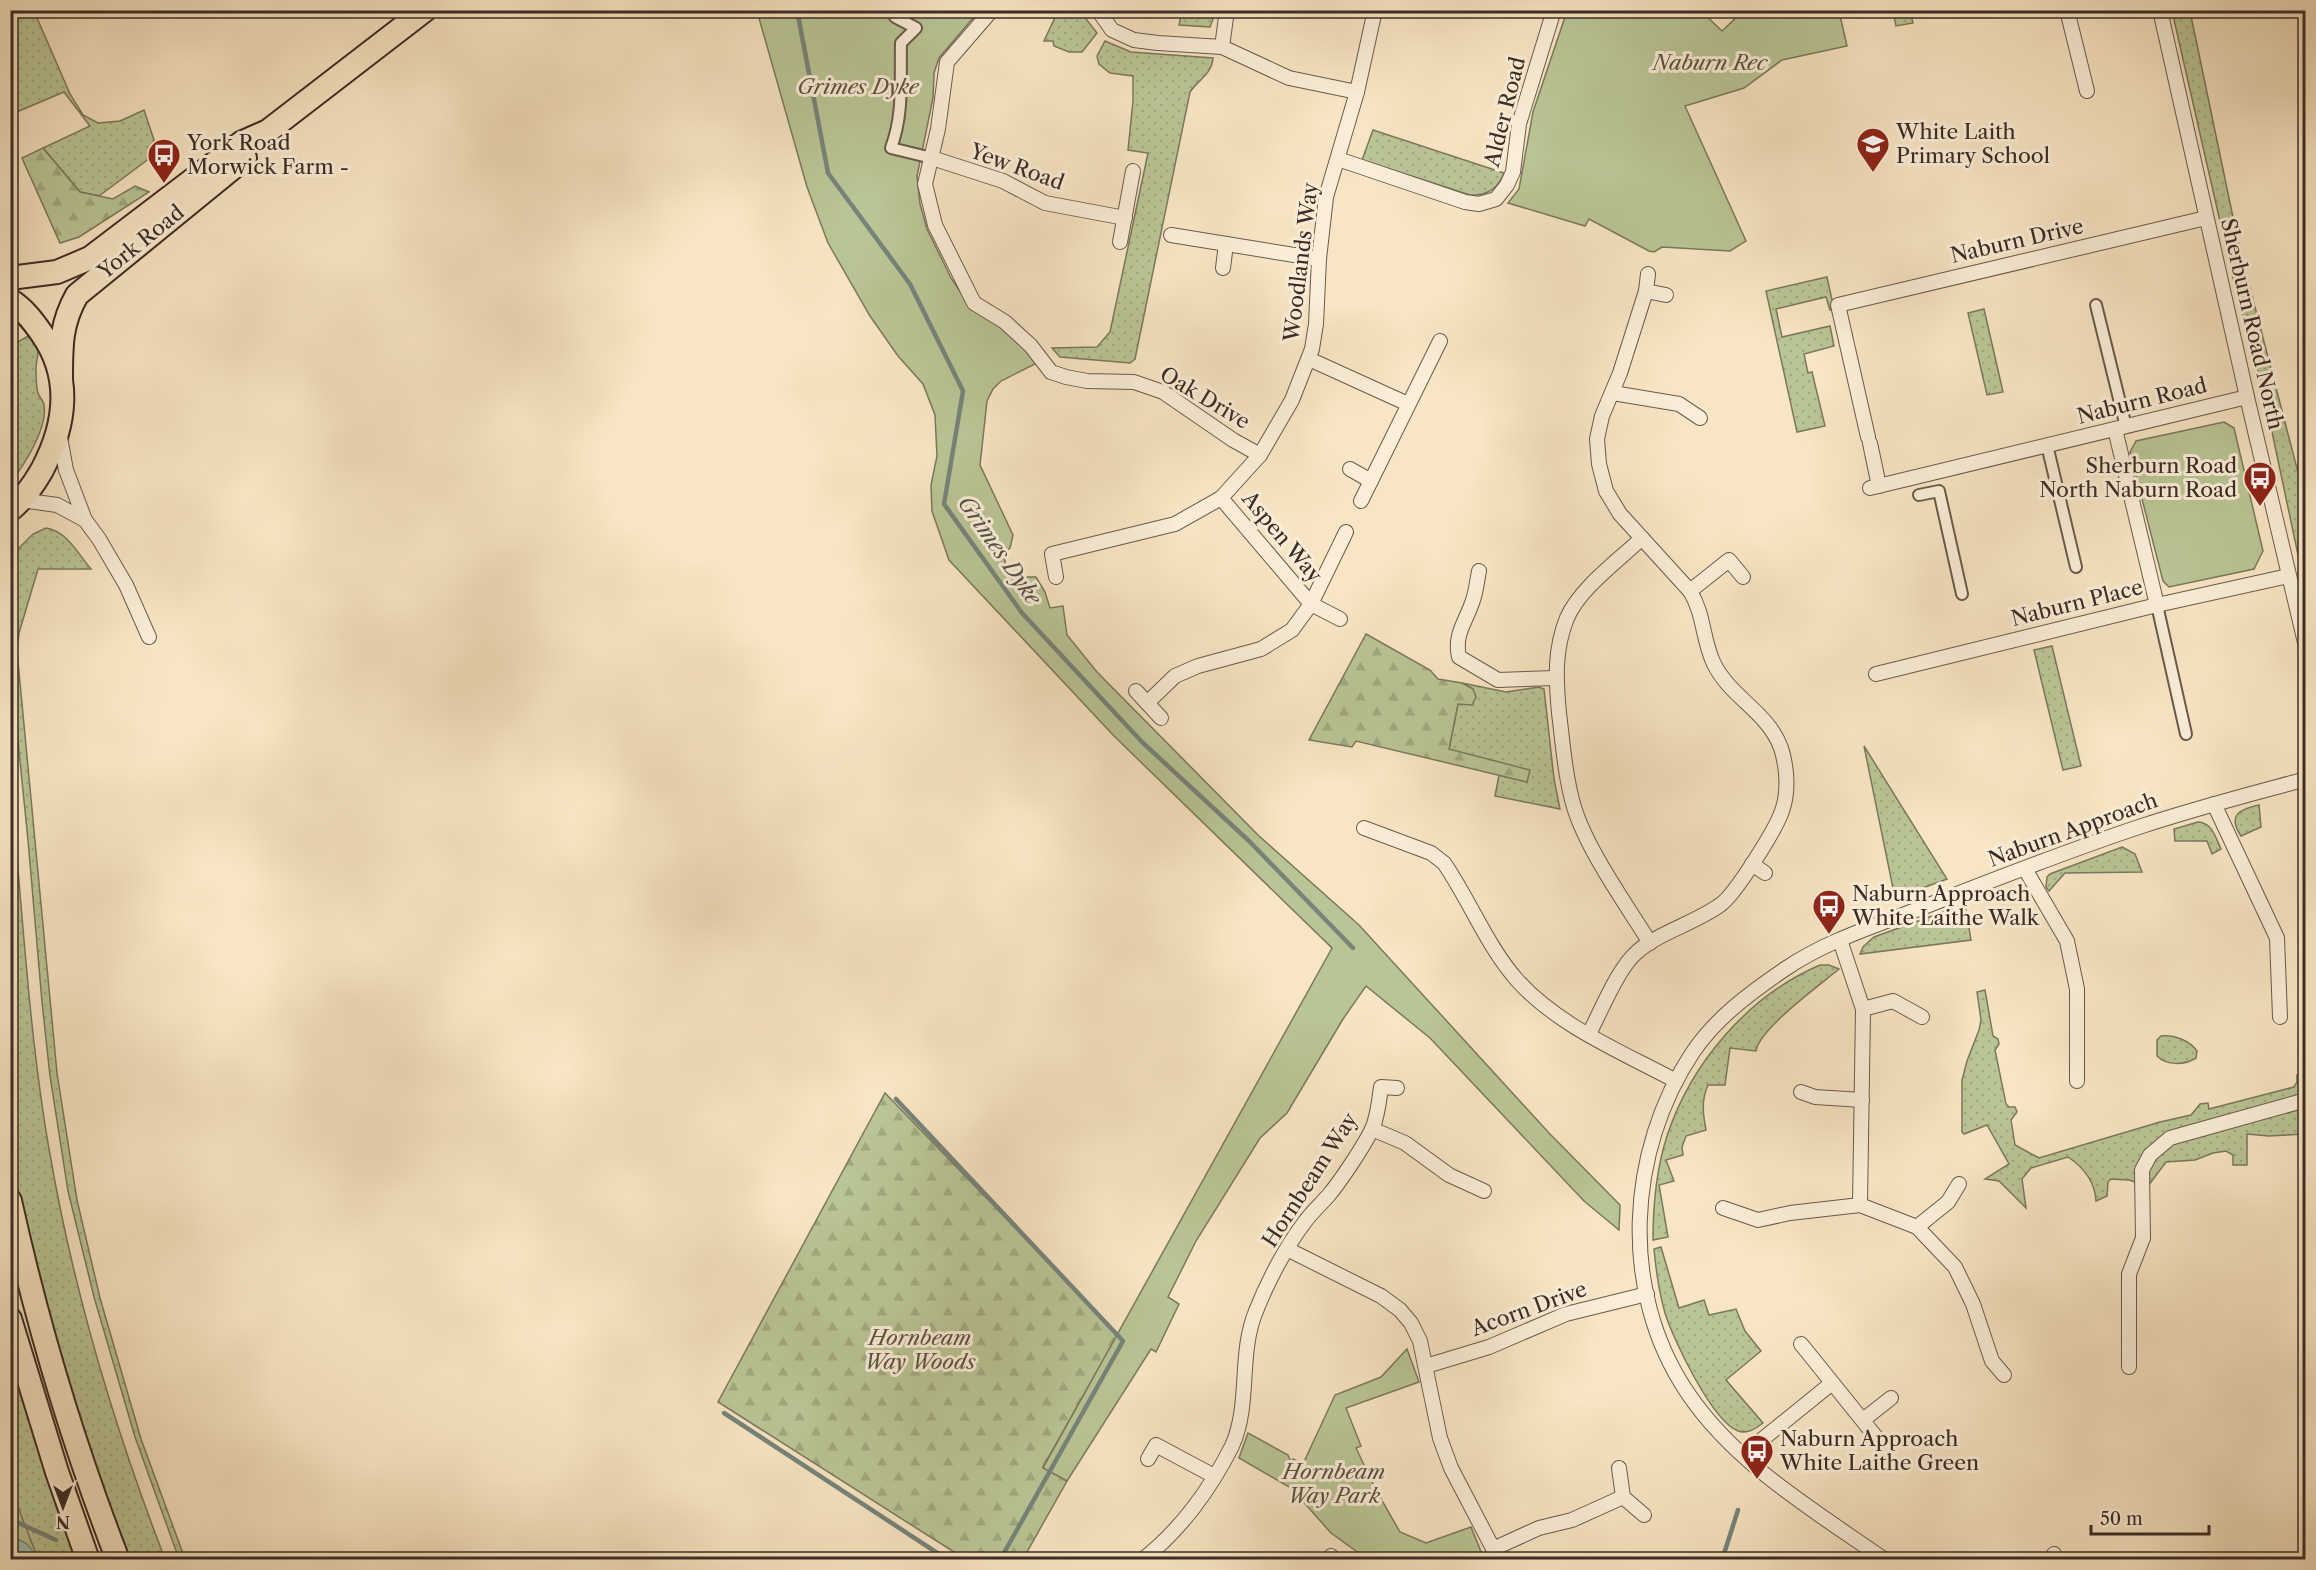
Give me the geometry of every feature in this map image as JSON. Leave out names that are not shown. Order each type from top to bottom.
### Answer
[{"type":"highway","name":"York Road","points":[[10,278],[41,276],[57,272],[90,258],[241,143],[268,131],[425,10]]},
{"type":"highway","name":"York Road","points":[[14,508],[31,488],[49,456],[59,431],[63,401],[62,336],[68,310],[77,295],[251,153],[268,131]]},
{"type":"highway","points":[[10,300],[30,317],[45,339],[53,352],[62,377]]},
{"type":"highway","points":[[10,1201],[23,1260],[55,1375],[118,1560]]},
{"type":"highway","points":[[10,1319],[50,1452],[88,1560]]},
{"type":"street","name":"Oak Drive","points":[[992,10],[946,62],[932,158],[925,184],[935,225],[974,303],[1005,322],[1031,346],[1051,372],[1087,381],[1134,382],[1163,392],[1233,440],[1260,455]]},
{"type":"street","points":[[1098,10],[1112,30],[1134,40],[1158,44],[1222,47],[1289,78],[1357,92]]},
{"type":"street","points":[[1222,47],[1227,10]]},
{"type":"street","name":"Woodlands Way","points":[[1038,559],[1174,524],[1221,498],[1260,455],[1292,400],[1309,358],[1316,324],[1319,259],[1326,197],[1357,92],[1375,10]]},
{"type":"street","name":"Alder Road","points":[[1338,159],[1465,202],[1479,204],[1496,198],[1507,185],[1513,172],[1519,124],[1554,10]]},
{"type":"street","points":[[2067,10],[2087,91]]},
{"type":"street","name":"Sherburn Road North","points":[[2160,10],[2288,576],[2306,646]]},
{"type":"street","points":[[895,17],[916,28],[901,44],[903,77],[900,111],[891,148],[932,158]]},
{"type":"street","name":"Yew Road","points":[[932,158],[1003,182],[1045,203],[1125,218]]},
{"type":"street","points":[[1120,242],[1134,171]]},
{"type":"street","name":"Naburn Drive","points":[[1875,487],[1869,440],[1838,305],[2206,218]]},
{"type":"street","points":[[1171,235],[1319,259]]},
{"type":"street","points":[[1222,268],[1226,244]]},
{"type":"street","points":[[1589,1034],[1625,964],[1637,951],[1696,920],[1730,898],[1782,812],[1786,793],[1781,749],[1771,727],[1758,712],[1741,700],[1726,684],[1714,664],[1703,618],[1690,591],[1620,514],[1606,491],[1599,464],[1597,439],[1602,416],[1613,393],[1646,291],[1648,274]]},
{"type":"street","points":[[1646,291],[1666,295]]},
{"type":"street","points":[[2096,305],[2157,605],[2186,734]]},
{"type":"street","points":[[1360,501],[1440,341]]},
{"type":"street","points":[[1309,358],[1408,404]]},
{"type":"street","points":[[1613,393],[1679,404],[1700,418]]},
{"type":"street","name":"Naburn Road","points":[[1875,487],[2247,397]]},
{"type":"street","points":[[59,431],[69,478],[85,520],[126,585],[149,637]]},
{"type":"street","points":[[2047,446],[2076,567]]},
{"type":"street","points":[[1350,469],[1371,481]]},
{"type":"street","points":[[1919,495],[1939,491],[1962,594]]},
{"type":"street","name":"Aspen Way","points":[[1221,498],[1311,604],[1340,619]]},
{"type":"street","points":[[14,508],[57,505],[85,520]]},
{"type":"street","points":[[1311,604],[1346,532]]},
{"type":"street","points":[[1642,538],[1582,595],[1568,617],[1558,648],[1556,678],[1566,776],[1575,810],[1591,846],[1650,943]]},
{"type":"street","points":[[1052,554],[1056,577]]},
{"type":"street","points":[[1690,591],[1729,560],[1743,577]]},
{"type":"street","points":[[1479,571],[1473,602],[1458,636],[1456,646],[1459,657],[1498,680],[1556,678]]},
{"type":"street","name":"Naburn Place","points":[[1876,674],[2157,605],[2288,576]]},
{"type":"street","name":"Aspen Way","points":[[1148,704],[1175,676],[1198,666],[1261,649],[1292,630],[1311,604]]},
{"type":"street","points":[[1136,691],[1161,718]]},
{"type":"street","name":"Naburn Approach","points":[[1885,1560],[1760,1469],[1716,1429],[1687,1392],[1657,1334],[1647,1294],[1640,1247],[1640,1194],[1654,1132],[1676,1081],[1695,1050],[1737,1004],[1788,967],[1840,940],[2137,828],[2306,779]]},
{"type":"street","points":[[2214,804],[2277,938],[2280,1017]]},
{"type":"street","points":[[1364,828],[1431,853],[1444,863],[1496,951],[1516,979],[1542,1005],[1589,1034],[1676,1081]]},
{"type":"street","points":[[1752,864],[1765,873]]},
{"type":"street","points":[[2025,869],[2067,941],[2077,989],[2077,1080]]},
{"type":"street","points":[[1840,940],[1863,1009],[1860,1205]]},
{"type":"street","points":[[1863,1009],[1893,1001],[1922,1017]]},
{"type":"street","name":"Hornbeam Way","points":[[1142,1560],[1186,1517],[1200,1499],[1233,1443],[1251,1326],[1256,1311],[1287,1249],[1309,1216],[1340,1180],[1372,1129],[1378,1110],[1381,1087],[1397,1088]]},
{"type":"street","points":[[1801,1092],[1815,1097],[1862,1100]]},
{"type":"street","points":[[2129,1367],[2129,1274],[2143,1238],[2142,1170],[2150,1155],[2170,1138],[2306,1100]]},
{"type":"street","points":[[1372,1129],[1405,1143],[1449,1175],[1484,1191]]},
{"type":"street","points":[[1917,1227],[1948,1202],[1959,1184]]},
{"type":"street","points":[[1723,1208],[1758,1220],[1860,1205],[1917,1227],[1955,1267],[1973,1304],[1992,1361],[2004,1375]]},
{"type":"street","points":[[1287,1249],[1381,1296],[1400,1310],[1411,1323],[1420,1341],[1440,1438],[1451,1468],[1497,1554],[1539,1528],[1572,1520],[1623,1497]]},
{"type":"street","name":"Acorn Drive","points":[[1426,1366],[1489,1347],[1566,1314],[1647,1294]]},
{"type":"street","points":[[1801,1344],[1880,1442]]},
{"type":"street","points":[[1743,1455],[1832,1383]]},
{"type":"street","points":[[1863,1420],[1891,1398]]},
{"type":"street","points":[[1148,1459],[1156,1445],[1214,1476]]},
{"type":"street","points":[[1619,1468],[1623,1497],[1644,1515]]},
{"type":"green space","points":[[1182,10],[1216,11],[1210,27],[1179,25]]},
{"type":"green space","points":[[11,11],[34,11],[70,94],[83,115],[98,123],[120,121],[144,110],[158,152],[99,196],[80,192],[43,148],[90,126],[64,92],[12,114]]},
{"type":"green space","name":"Grimes Dyke","points":[[757,11],[979,11],[939,58],[934,73],[933,98],[917,176],[920,204],[927,229],[951,278],[965,299],[1019,339],[1037,363],[1001,381],[993,389],[987,401],[980,465],[1013,535],[1010,548],[1003,554],[1009,577],[1036,577],[1045,592],[1050,608],[1063,606],[1067,635],[1097,672],[1258,835],[1359,925],[1549,1133],[1620,1205],[1619,1230],[1584,1201],[1430,1038],[1366,986],[1343,1019],[1287,1113],[1260,1138],[1196,1241],[1168,1297],[1179,1304],[1156,1352],[1151,1349],[1067,1481],[1043,1468],[1332,948],[1114,736],[949,560],[932,511],[931,485],[937,456],[935,415],[923,384],[898,356],[870,316],[828,243],[807,187]]},
{"type":"green space","points":[[1058,11],[1080,11],[1097,33],[1082,52],[1069,52],[1054,46],[1053,41],[1044,41]]},
{"type":"green space","name":"Naburn Rec","points":[[1567,11],[1701,11],[1722,31],[1743,11],[1839,11],[1847,46],[1782,60],[1744,88],[1685,106],[1746,241],[1730,251],[1662,247],[1654,252],[1589,219],[1585,226],[1508,203],[1519,189],[1533,112]]},
{"type":"green space","points":[[1893,11],[1910,11],[1913,23],[1896,26]]},
{"type":"green space","points":[[2172,11],[2190,11],[2239,246],[2305,499],[2305,588],[2264,394],[2232,274]]},
{"type":"green space","points":[[1105,41],[1131,52],[1213,58],[1207,73],[1190,92],[1135,359],[1130,363],[1060,357],[1052,348],[1097,347],[1110,332],[1148,153],[1128,150],[1133,76],[1110,73],[1099,64],[1097,56]]},
{"type":"green space","points":[[1373,130],[1504,173],[1499,183],[1487,193],[1470,195],[1362,160]]},
{"type":"green space","points":[[43,148],[80,192],[113,199],[135,186],[149,192],[79,237],[60,243],[22,158]]},
{"type":"green space","points":[[1827,277],[1834,309],[1830,310],[1826,297],[1776,309],[1782,337],[1830,326],[1834,346],[1804,354],[1808,373],[1812,372],[1825,426],[1797,432],[1766,291]]},
{"type":"green space","points":[[1984,309],[2003,392],[1987,395],[1968,313]]},
{"type":"green space","points":[[28,336],[38,347],[36,384],[44,404],[44,414],[34,446],[11,482],[11,346]]},
{"type":"green space","points":[[2224,422],[2234,428],[2263,551],[2254,569],[2169,587],[2163,581],[2130,452],[2136,441]]},
{"type":"green space","points":[[46,528],[66,538],[91,569],[38,569],[19,633],[17,651],[57,1073],[77,1200],[100,1298],[141,1439],[185,1559],[179,1559],[135,1437],[94,1297],[68,1191],[50,1076],[10,663],[13,630],[10,615],[11,561],[20,547],[33,534]]},
{"type":"green space","points":[[1366,634],[1430,670],[1438,679],[1462,683],[1473,689],[1476,697],[1472,705],[1458,704],[1449,749],[1530,770],[1527,782],[1356,741],[1352,747],[1309,740]]},
{"type":"green space","points":[[2052,646],[2081,766],[2063,770],[2034,650]]},
{"type":"green space","points":[[1462,683],[1506,692],[1539,687],[1544,689],[1554,779],[1560,809],[1495,796],[1499,775],[1527,782],[1449,749],[1458,703],[1473,689]]},
{"type":"green space","points":[[1864,746],[1947,879],[1895,898]]},
{"type":"green space","points":[[10,779],[36,1057],[59,1201],[83,1305],[112,1408],[165,1559],[128,1559],[89,1455],[39,1282],[10,1154]]},
{"type":"green space","points":[[2259,805],[2261,827],[2241,836],[2235,823],[2238,814]]},
{"type":"green space","points":[[2198,822],[2210,828],[2221,849],[2212,854],[2207,841],[2175,841],[2174,829]]},
{"type":"green space","points":[[2122,847],[2135,854],[2142,872],[2065,873],[2049,891],[2046,887],[2047,877],[2050,874]]},
{"type":"green space","points":[[1965,904],[1971,940],[1860,954],[1863,947],[1874,937]]},
{"type":"green space","points":[[1820,965],[1829,965],[1839,969],[1779,1020],[1768,1031],[1756,1051],[1730,1048],[1725,1085],[1708,1085],[1704,1097],[1706,1130],[1686,1136],[1682,1147],[1683,1155],[1666,1160],[1674,1181],[1659,1185],[1668,1237],[1653,1240],[1656,1188],[1663,1149],[1678,1109],[1691,1083],[1707,1058],[1746,1013],[1794,978]]},
{"type":"green space","points":[[1985,990],[1993,1036],[1998,1039],[1999,1044],[1995,1050],[2006,1104],[2009,1107],[2015,1107],[2017,1112],[2011,1120],[2015,1145],[2039,1158],[2191,1115],[2200,1104],[2208,1103],[2209,1109],[2294,1087],[2297,1075],[2302,1075],[2302,1080],[2305,1082],[2305,1134],[2269,1136],[2247,1134],[2247,1165],[2233,1165],[2233,1155],[2226,1151],[2195,1160],[2166,1162],[2148,1186],[2129,1180],[2111,1179],[2108,1182],[2107,1196],[2096,1201],[2087,1176],[2079,1165],[2068,1157],[2031,1168],[2022,1179],[2026,1208],[1999,1181],[1985,1179],[2009,1164],[1987,1125],[1964,1134],[1962,1132],[1962,1080],[1981,1020],[1977,992]]},
{"type":"green space","points":[[2161,1036],[2176,1037],[2186,1041],[2197,1051],[2196,1058],[2176,1063],[2161,1059],[2157,1056],[2157,1040]]},
{"type":"green space","name":"Hornbeam Way Woods","points":[[885,1093],[1118,1334],[1043,1467],[1067,1481],[1023,1559],[965,1559],[718,1402]]},
{"type":"green space","points":[[1661,1247],[1679,1308],[1704,1300],[1709,1315],[1736,1309],[1745,1331],[1761,1351],[1726,1380],[1763,1423],[1754,1429],[1742,1432],[1728,1424],[1706,1396],[1685,1359],[1669,1325],[1661,1297],[1654,1249]]},
{"type":"green space","name":"Hornbeam Way Park","points":[[1407,1349],[1419,1382],[1346,1408],[1361,1446],[1356,1448],[1400,1532],[1426,1543],[1471,1527],[1484,1559],[1367,1559],[1331,1533],[1291,1488],[1239,1458],[1248,1433],[1288,1455],[1291,1462],[1293,1459],[1303,1464],[1335,1395],[1381,1377]]},
{"type":"green space","points":[[10,1350],[80,1559],[11,1559]]},
{"type":"green space","points":[[11,1489],[38,1559],[11,1559]]},
{"type":"water","points":[[10,1537],[27,1544],[36,1559],[11,1559]]},
{"type":"waterway","name":"Grimes Dyke","points":[[797,10],[828,173],[910,284],[963,391],[944,504],[1022,613],[1142,742],[1249,841],[1353,948]]},
{"type":"waterway","points":[[896,1099],[1123,1341],[1000,1560]]},
{"type":"waterway","points":[[724,1413],[948,1560]]},
{"type":"waterway","points":[[1722,1560],[1738,1510]]},
{"type":"waterway","points":[[10,1519],[56,1540]]},
{"type":"place","name":"White Laith Primary School","points":[[1873,173]]},
{"type":"place","name":"York Road Morwick Farm -","points":[[164,184]]},
{"type":"place","name":"Sherburn Road North Naburn Road","points":[[2260,507]]},
{"type":"place","name":"Naburn Approach White Laithe Walk","points":[[1829,935]]},
{"type":"place","name":"Naburn Approach White Laithe Green","points":[[1757,1480]]}]
